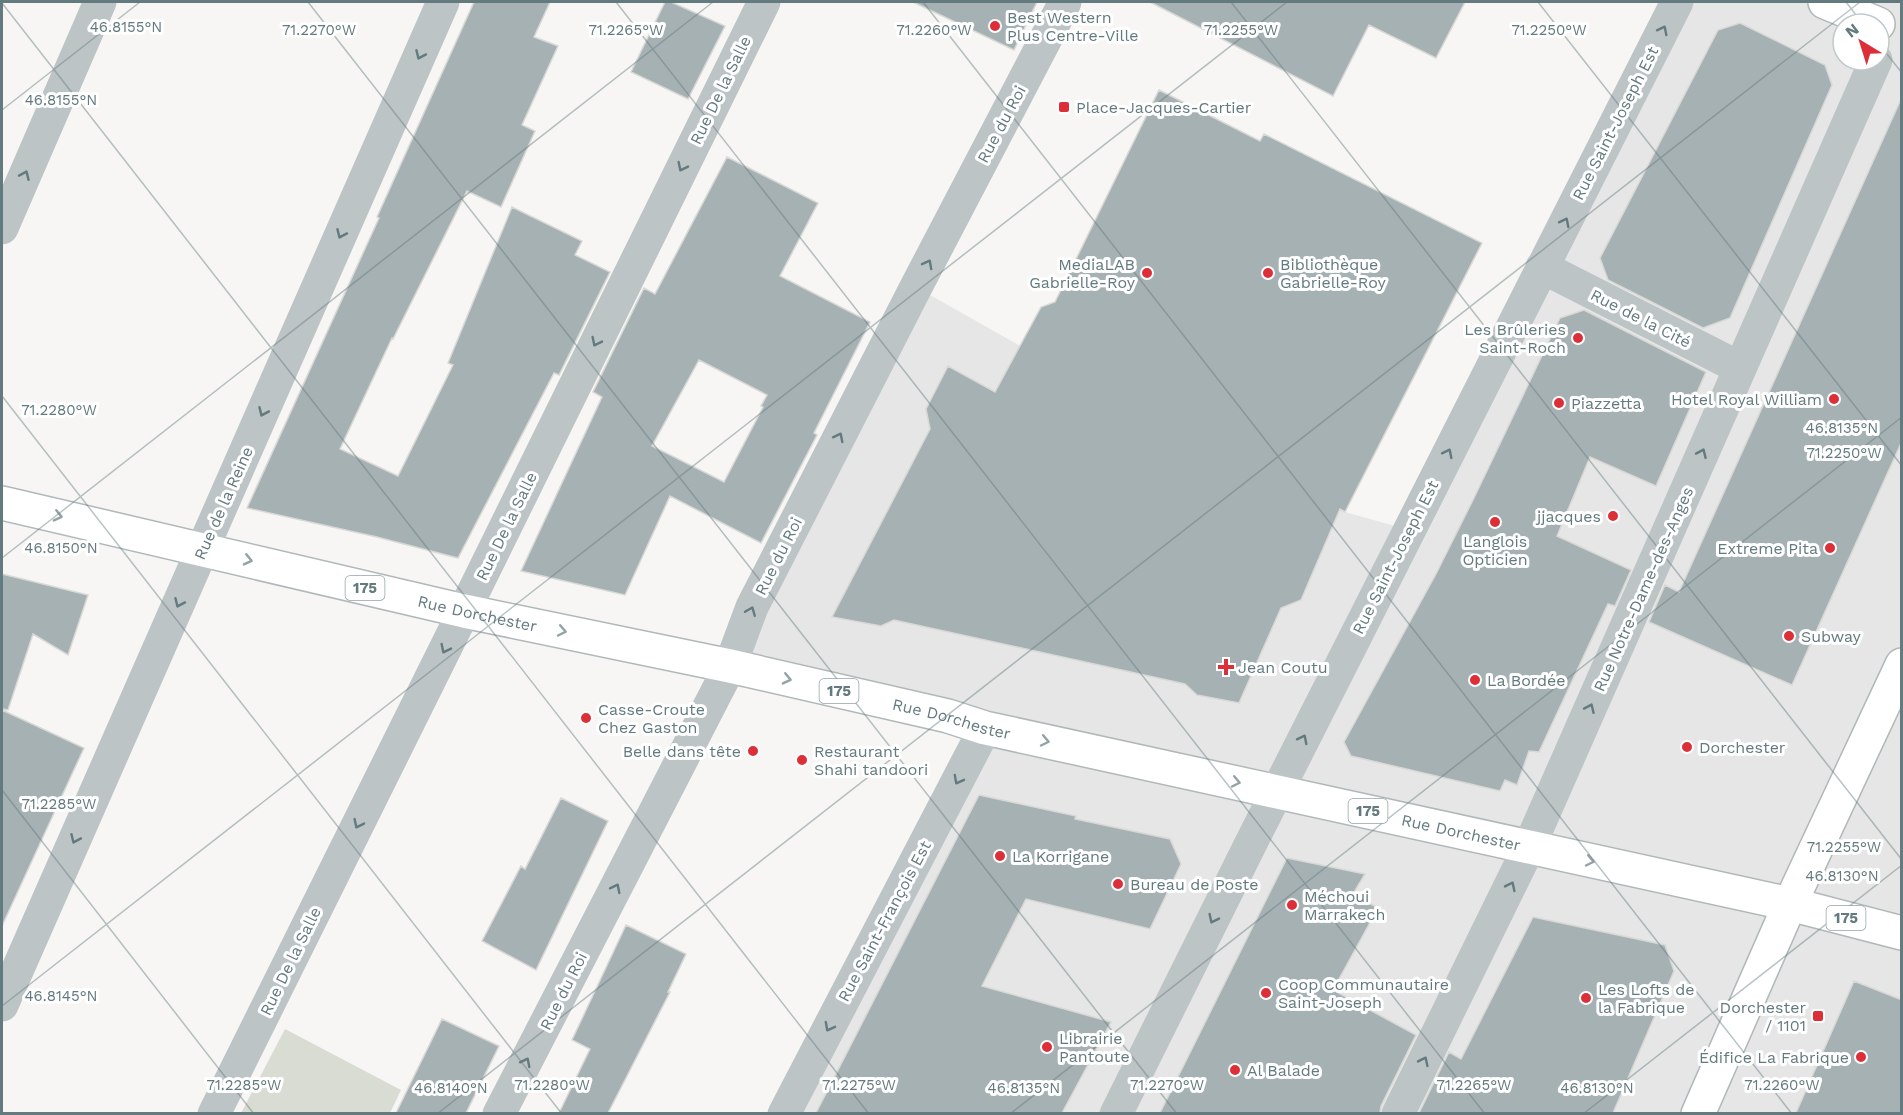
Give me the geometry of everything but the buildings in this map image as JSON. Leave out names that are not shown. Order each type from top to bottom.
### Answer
[{"type":"main road","points":[[1825,2],[1845,12]]},
{"type":"main road","name":"Rue Dorchester","points":[[2,503],[464,611],[730,666],[948,716],[985,728],[1790,904],[1902,933]]},
{"type":"main road","points":[[1698,1113],[1790,904],[1902,665]]},
{"type":"street","points":[[2,228],[100,2]]},
{"type":"street","name":"Rue de la Reine","points":[[2,1005],[443,2]]},
{"type":"street","name":"Rue De la Salle","points":[[214,1113],[764,2]]},
{"type":"street","name":"Rue du Roi","points":[[499,1113],[730,666],[752,607],[1065,2]]},
{"type":"street","name":"Rue Saint-Joseph Est","points":[[1116,1113],[1677,2]]},
{"type":"street","name":"Rue Notre-Dame-des-Anges","points":[[1398,1113],[1529,848],[1871,72]]},
{"type":"street","name":"Rue de la Cité","points":[[1542,267],[1740,368]]},
{"type":"street","name":"Rue Saint-François Est","points":[[784,1113],[985,728]]},
{"type":"shaded area","points":[[1676,2],[1901,2],[1901,1113],[784,1113],[985,728],[730,666],[916,287],[1020,346],[1345,512],[1409,530]]},
{"type":"shaded area","points":[[285,1029],[401,1090],[390,1113],[241,1113]]},
{"type":"place","name":"Best Western Plus Centre-Ville","points":[[995,26]]},
{"type":"place","name":"Place-Jacques-Cartier","points":[[1064,107]]},
{"type":"place","name":"MediaLAB Gabrielle-Roy","points":[[1147,273]]},
{"type":"place","name":"Bibliothèque Gabrielle-Roy","points":[[1268,273]]},
{"type":"place","name":"Les Brûleries Saint-Roch","points":[[1578,338]]},
{"type":"place","name":"Hotel Royal William","points":[[1834,399]]},
{"type":"place","name":"Piazzetta","points":[[1559,403]]},
{"type":"place","name":"jjacques","points":[[1613,516]]},
{"type":"place","name":"Langlois Opticien","points":[[1495,522]]},
{"type":"place","name":"Extreme Pita","points":[[1830,548]]},
{"type":"place","name":"Subway","points":[[1789,636]]},
{"type":"place","name":"Jean Coutu","points":[[1226,667]]},
{"type":"place","name":"La Bordée","points":[[1475,680]]},
{"type":"place","name":"Casse-Croute Chez Gaston","points":[[586,718]]},
{"type":"place","name":"Dorchester","points":[[1687,747]]},
{"type":"place","name":"Belle dans tête","points":[[753,751]]},
{"type":"place","name":"Restaurant Shahi tandoori","points":[[802,760]]},
{"type":"place","name":"La Korrigane","points":[[1000,856]]},
{"type":"place","name":"Bureau de Poste","points":[[1118,884]]},
{"type":"place","name":"Méchoui Marrakech","points":[[1292,905]]},
{"type":"place","name":"Coop Communautaire Saint-Joseph","points":[[1266,993]]},
{"type":"place","name":"Les Lofts de la Fabrique","points":[[1586,998]]},
{"type":"place","name":"Dorchester / 1101","points":[[1818,1016]]},
{"type":"place","name":"Librairie Pantoute","points":[[1047,1047]]},
{"type":"place","name":"Édifice La Fabrique","points":[[1861,1057]]},
{"type":"place","name":"Al Balade","points":[[1235,1070]]}]
